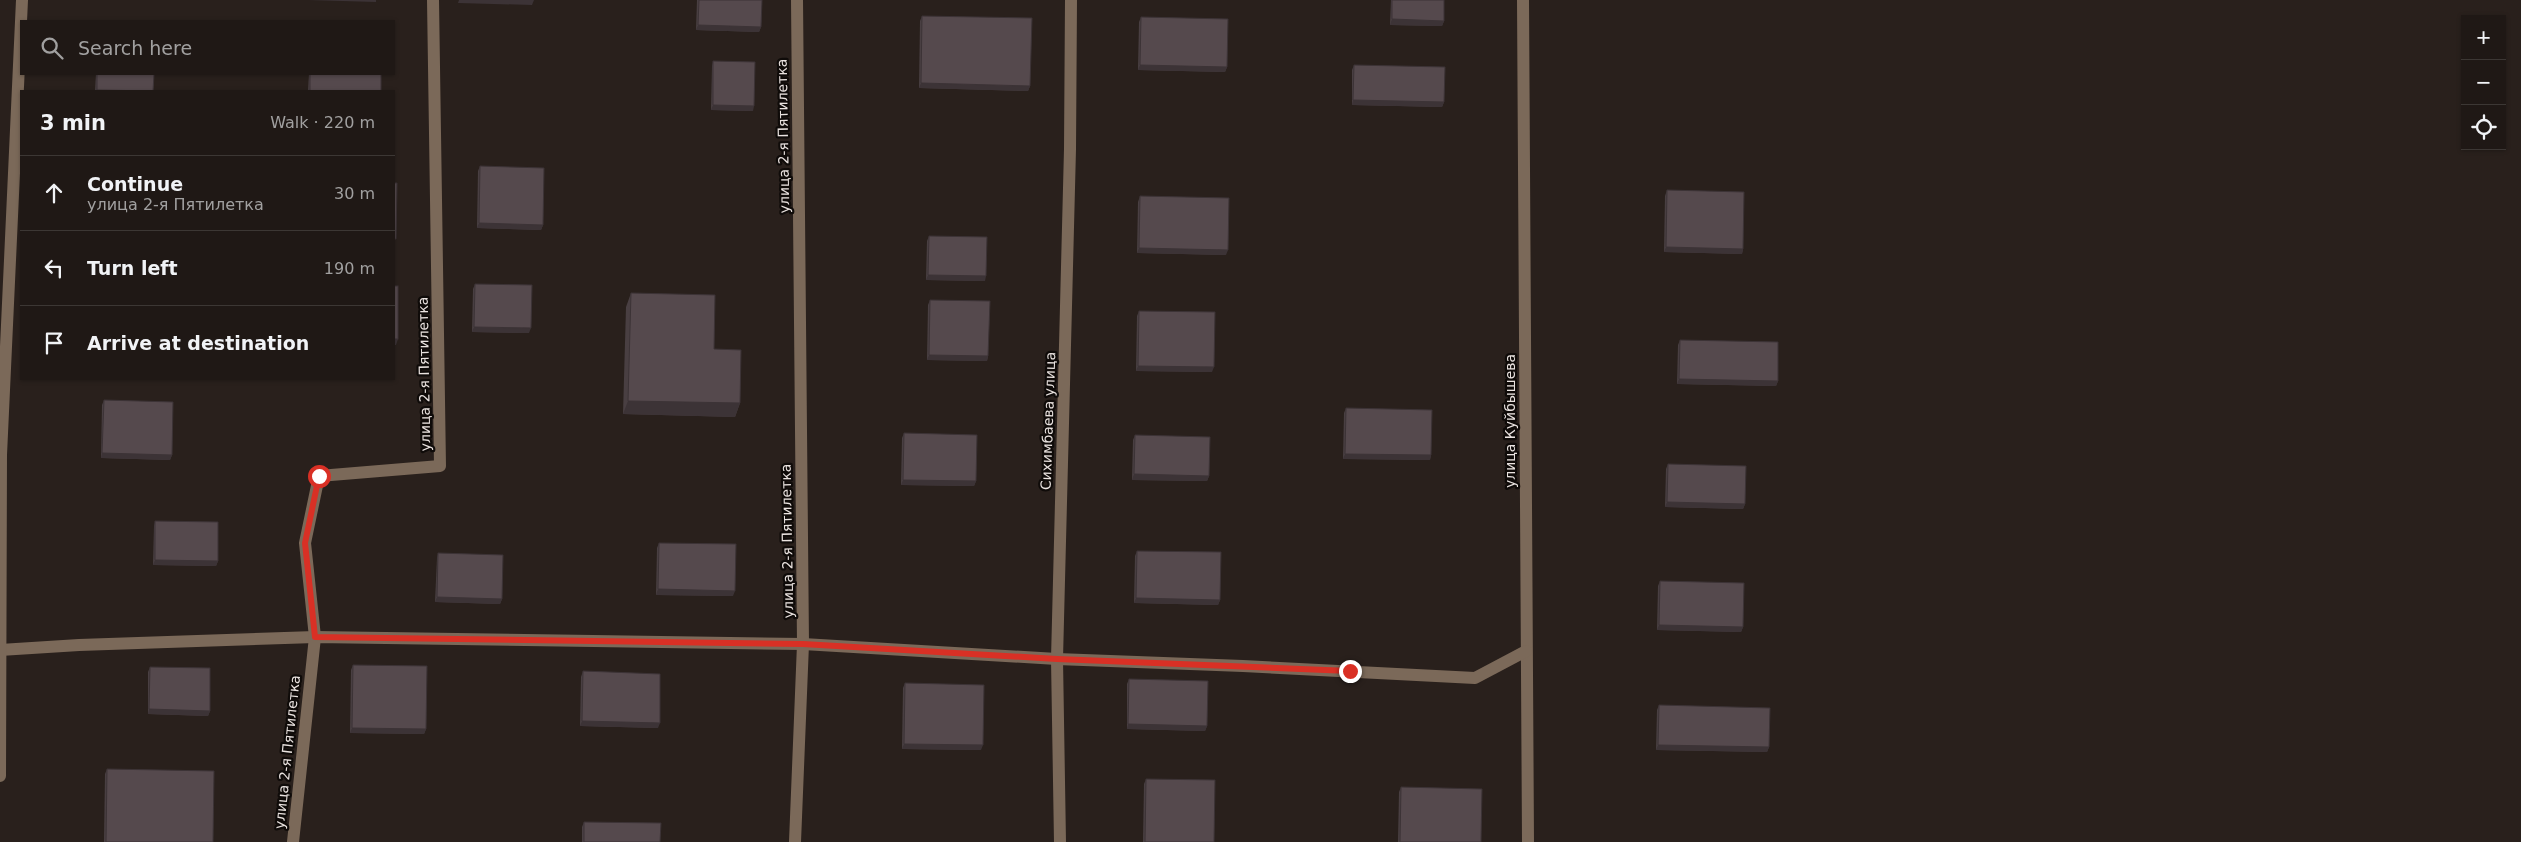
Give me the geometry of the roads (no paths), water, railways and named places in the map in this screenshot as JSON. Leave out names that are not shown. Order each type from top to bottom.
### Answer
[{"type":"street","points":[[21,20],[22,0]]},
{"type":"street","name":"улица 2-я Пятилетка","points":[[293,842],[315,637],[305,543],[319,476],[440,466],[433,0]]},
{"type":"street","name":"улица 2-я Пятилетка","points":[[795,842],[803,644],[797,0]]},
{"type":"street","name":"Сихимбаева улица","points":[[1060,842],[1057,659],[1070,150],[1071,0]]},
{"type":"street","name":"улица Куйбышева","points":[[1523,0],[1528,842]]},
{"type":"street","points":[[0,776],[1,456],[20,43]]},
{"type":"street","points":[[0,650],[79,645],[315,637],[803,644],[1057,659],[1224,665],[1475,678],[1526,651]]}]
